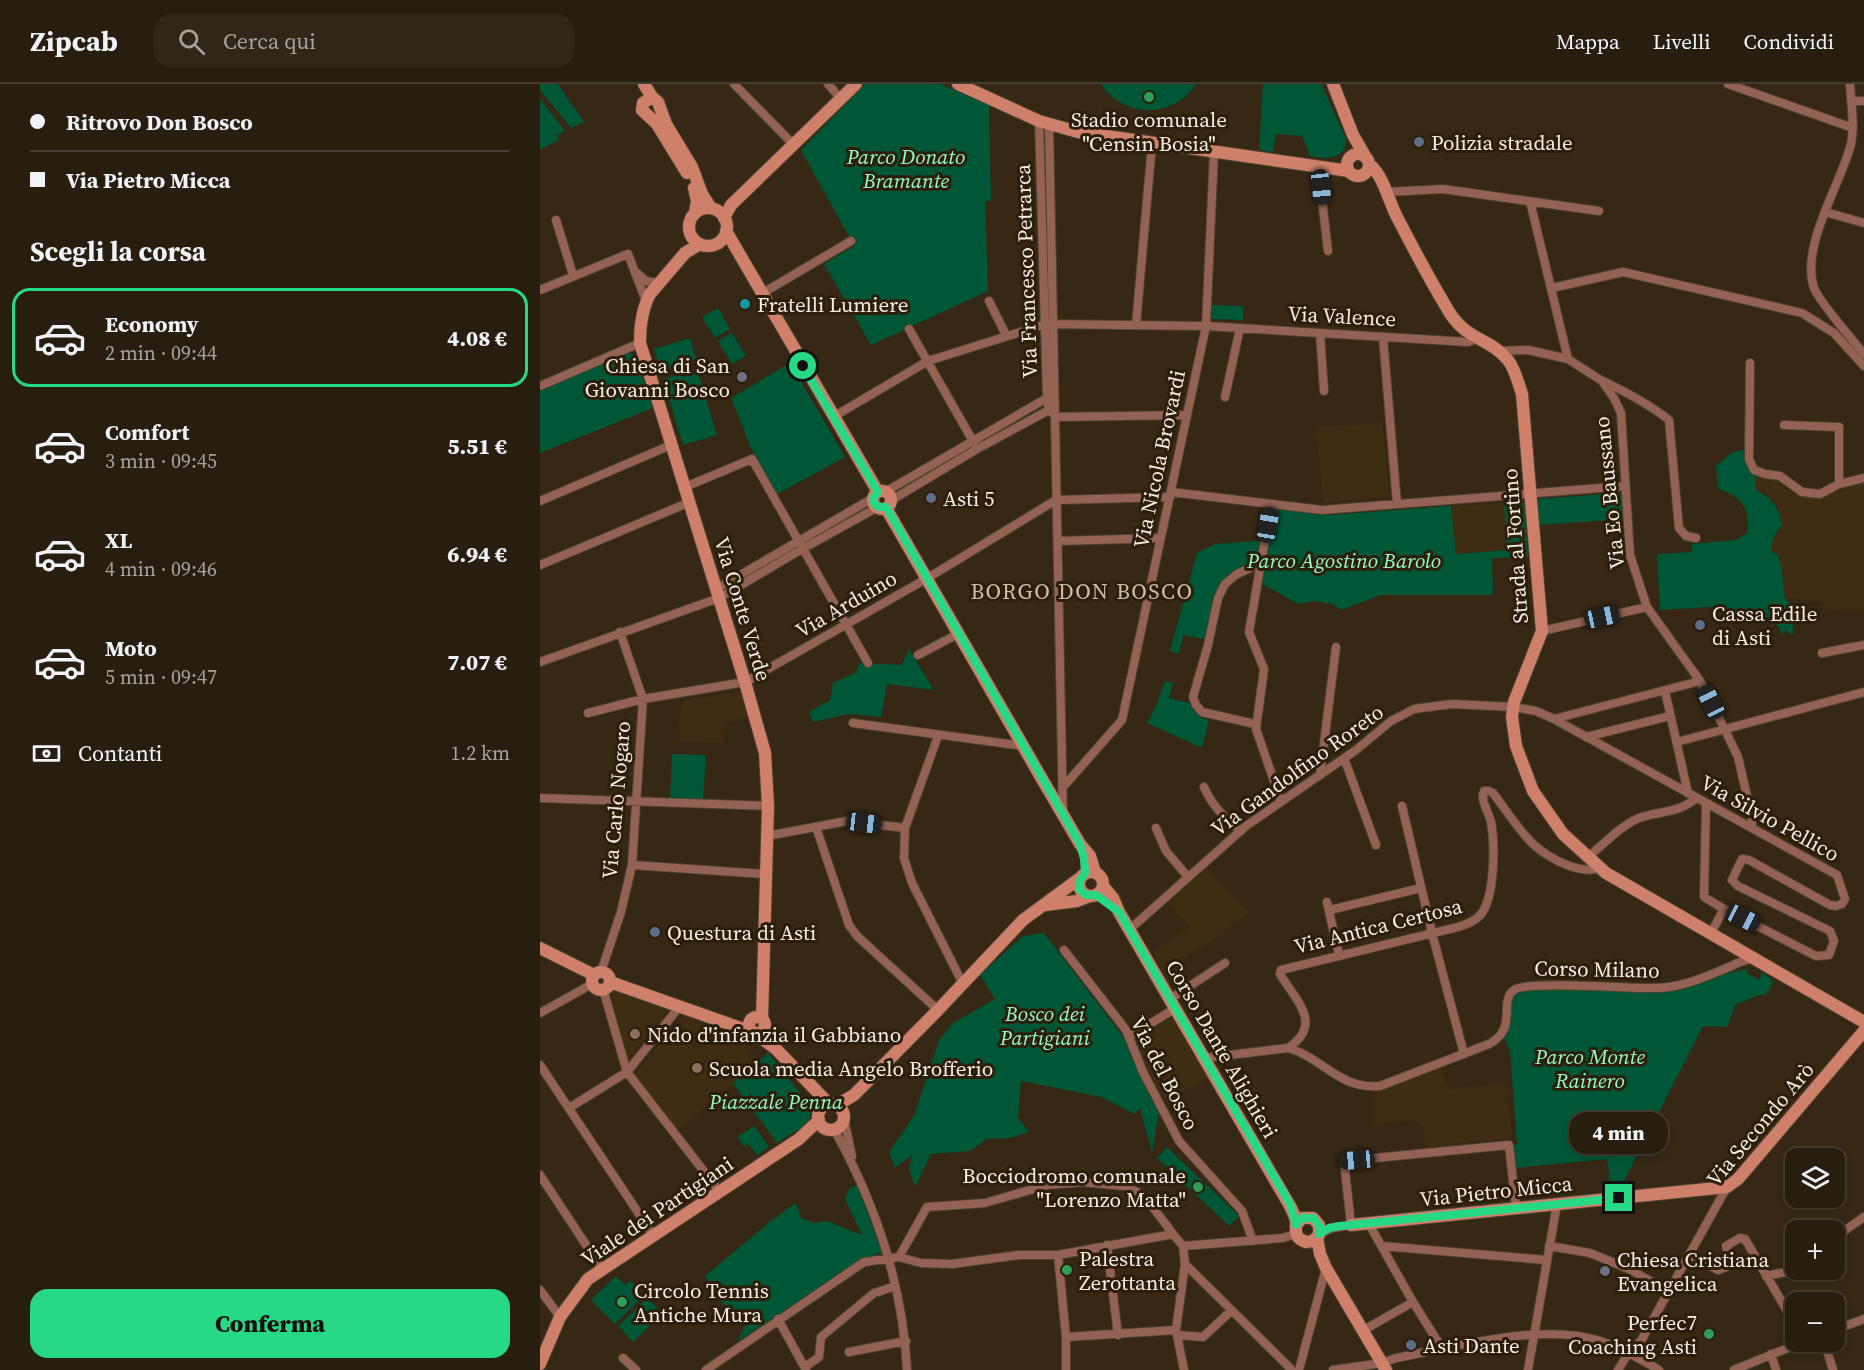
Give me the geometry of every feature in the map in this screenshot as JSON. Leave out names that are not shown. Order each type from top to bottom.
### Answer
[{"type":"street","points":[[644,84],[658,102],[666,124],[686,154],[702,194],[1080,844],[1087,874],[1080,890],[1096,892]]},
{"type":"street","points":[[734,84],[793,144]]},
{"type":"street","points":[[828,84],[840,98]]},
{"type":"street","points":[[652,97],[643,103],[642,110],[657,124],[694,188],[697,201],[689,224],[695,240],[710,245],[723,230],[730,206],[856,84]]},
{"type":"street","points":[[957,84],[1044,122],[1078,132],[1319,166],[1350,162],[1357,153],[1366,165]]},
{"type":"street","points":[[975,84],[1045,115],[1044,122]]},
{"type":"street","points":[[1333,84],[1366,165],[1372,176],[1384,187],[1443,189],[1599,211]]},
{"type":"street","points":[[1728,84],[1853,128]]},
{"type":"street","points":[[1850,84],[1853,128],[1851,144],[1825,212],[1810,272],[1815,290],[1864,354]]},
{"type":"street","points":[[1851,101],[1864,101]]},
{"type":"street","name":"Via Francesco Petrarca","points":[[1044,122],[1058,541],[1063,816]]},
{"type":"street","points":[[1353,135],[1350,162],[1354,175],[1366,165]]},
{"type":"street","points":[[1136,325],[1152,144]]},
{"type":"street","name":"Via Nicola Brovardi","points":[[1064,786],[1122,720],[1206,326],[1214,152]]},
{"type":"street","points":[[1319,166],[1328,251]]},
{"type":"street","name":"Strada al Fortino","points":[[1384,187],[1396,216],[1449,313],[1465,332],[1499,351],[1513,368],[1522,394],[1542,631],[1513,707],[1514,738],[1531,786],[1555,824],[1599,868],[1864,1022]]},
{"type":"street","points":[[1530,201],[1568,359]]},
{"type":"street","points":[[694,213],[705,208],[730,206]]},
{"type":"street","points":[[1825,212],[1864,223]]},
{"type":"street","points":[[556,220],[573,275]]},
{"type":"street","name":"Via Conte Verde","points":[[695,240],[658,283],[646,301],[639,328],[640,343],[686,487],[765,753],[768,806],[762,999],[756,1025]]},
{"type":"street","points":[[761,294],[851,241]]},
{"type":"street","points":[[540,290],[628,254],[646,301]]},
{"type":"street","points":[[1552,288],[1623,272],[1802,313],[1834,333],[1864,366]]},
{"type":"street","points":[[636,273],[646,281],[658,283]]},
{"type":"street","points":[[989,301],[1006,335]]},
{"type":"street","name":"Via Francesco Petrarca","points":[[1050,324],[1047,398],[1052,413]]},
{"type":"street","name":"Via Valence","points":[[833,417],[928,361],[1006,335],[1050,324],[1206,326],[1468,342],[1476,339]]},
{"type":"street","points":[[1226,397],[1240,328]]},
{"type":"street","points":[[909,329],[975,445]]},
{"type":"street","points":[[1320,333],[1324,391]]},
{"type":"street","points":[[1383,337],[1397,504]]},
{"type":"street","points":[[540,386],[640,343]]},
{"type":"street","name":"Via Eo Baussano","points":[[1499,351],[1528,350],[1568,359],[1602,381],[1614,398],[1621,413],[1630,555],[1647,607],[1700,681],[1738,757],[1752,818],[1752,828]]},
{"type":"street","points":[[1750,363],[1749,459],[1754,470],[1780,476],[1802,492],[1820,494],[1839,484],[1864,478]]},
{"type":"street","points":[[1602,381],[1648,405],[1669,420],[1679,528],[1686,536],[1696,538]]},
{"type":"street","points":[[540,662],[718,593],[975,445],[1047,398]]},
{"type":"street","points":[[975,445],[1052,413],[1187,415]]},
{"type":"street","points":[[1784,425],[1839,427],[1839,484]]},
{"type":"street","points":[[540,501],[671,445]]},
{"type":"street","points":[[686,487],[752,459],[868,663]]},
{"type":"street","points":[[1056,500],[1170,494],[1322,510],[1626,486]]},
{"type":"street","name":"Via Arduino","points":[[745,682],[926,579],[1056,500]]},
{"type":"street","points":[[540,565],[690,502]]},
{"type":"street","points":[[1271,505],[1249,632],[1264,669],[1255,724],[1281,801]]},
{"type":"street","points":[[1058,541],[1161,538]]},
{"type":"street","points":[[1255,724],[1202,712],[1193,698],[1218,598],[1225,584],[1237,574],[1261,563]]},
{"type":"street","points":[[1542,631],[1647,607]]},
{"type":"street","name":"Via Carlo Nogaro","points":[[600,980],[621,912],[632,865],[643,699],[620,632]]},
{"type":"street","points":[[918,655],[958,633]]},
{"type":"street","points":[[1822,653],[1864,645]]},
{"type":"street","points":[[1320,775],[1336,647]]},
{"type":"street","points":[[1554,718],[1700,681]]},
{"type":"street","points":[[588,713],[643,699],[745,682]]},
{"type":"street","points":[[1587,858],[1616,833],[1638,819],[1686,807],[1692,796],[1665,691]]},
{"type":"street","points":[[1677,742],[1864,692]]},
{"type":"street","points":[[1850,696],[1864,702]]},
{"type":"street","name":"Via Gandolfino Roreto","points":[[1130,929],[1241,831],[1344,758],[1391,721],[1414,709],[1452,704],[1513,707]]},
{"type":"street","name":"Via Silvio Pellico","points":[[1513,707],[1536,711],[1554,718],[1706,804],[1837,874],[1845,899],[1842,904],[1830,905],[1749,860],[1742,860],[1732,880],[1738,886],[1830,932],[1834,941],[1829,955],[1816,956],[1724,909]]},
{"type":"street","points":[[1586,737],[1671,716]]},
{"type":"street","points":[[853,723],[1023,746]]},
{"type":"street","points":[[938,736],[905,828],[904,858],[912,883],[963,984]]},
{"type":"street","points":[[1344,758],[1376,845]]},
{"type":"street","points":[[1204,787],[1219,811],[1241,831]]},
{"type":"street","name":"Via Antica Certosa","points":[[1288,1048],[1305,1032],[1306,1021],[1304,1012],[1280,970],[1471,922],[1483,912],[1492,878],[1492,831],[1483,798],[1485,791],[1493,793],[1529,839],[1542,851],[1575,867],[1590,870],[1599,868]]},
{"type":"street","points":[[540,798],[768,806]]},
{"type":"street","points":[[1706,804],[1704,897],[1724,909],[1711,933]]},
{"type":"street","points":[[1402,806],[1464,1054]]},
{"type":"street","points":[[766,836],[847,821],[905,828]]},
{"type":"street","points":[[816,827],[849,925],[938,1010]]},
{"type":"street","points":[[1156,828],[1166,851],[1188,877]]},
{"type":"street","points":[[632,865],[765,874]]},
{"type":"street","points":[[1041,906],[1077,901],[1096,892],[1102,878],[1087,874]]},
{"type":"street","name":"Viale dei Partigiani","points":[[540,1364],[560,1317],[588,1280],[832,1116],[938,1010],[1009,934],[1041,906],[1087,874]]},
{"type":"street","points":[[1334,909],[1422,888]]},
{"type":"street","name":"Corso Dante Alighieri","points":[[1096,892],[1119,912],[1130,929],[1290,1206],[1295,1227]]},
{"type":"street","points":[[1327,902],[1339,955]]},
{"type":"street","points":[[540,948],[600,980],[727,1024],[756,1025],[813,1088],[832,1116],[889,1258],[906,1341],[908,1370]]},
{"type":"street","name":"Via del Bosco","points":[[1064,950],[1130,1036],[1143,1072],[1179,1140],[1242,1211],[1253,1241]]},
{"type":"street","name":"Corso Milano","points":[[1288,1048],[1299,1052],[1343,1080],[1371,1087],[1387,1085],[1489,1044],[1503,1035],[1509,996],[1513,990],[1523,986],[1672,987],[1755,958]]},
{"type":"street","points":[[1130,1036],[1225,963]]},
{"type":"street","points":[[540,1012],[600,980]]},
{"type":"street","points":[[600,980],[627,1071],[720,1192]]},
{"type":"street","points":[[569,1108],[627,1071],[680,1006]]},
{"type":"street","name":"Via Secondo Arò","points":[[1618,1370],[1629,1352],[1641,1341],[1727,1187],[1738,1179],[1864,1031]]},
{"type":"street","points":[[1204,1058],[1288,1048]]},
{"type":"street","points":[[540,1065],[653,1235]]},
{"type":"street","points":[[832,1116],[854,1166]]},
{"type":"street","points":[[1346,1226],[1344,1161],[1509,1144],[1516,1208]]},
{"type":"street","points":[[540,1175],[602,1269]]},
{"type":"street","points":[[899,1257],[927,1207],[985,1203],[1047,1185],[1083,1182],[1125,1186],[1149,1202],[1183,1246],[1185,1264],[1177,1332],[1184,1370]]},
{"type":"street","name":"Via Pietro Micca","points":[[1318,1235],[1329,1228],[1346,1226],[1727,1187]]},
{"type":"street","points":[[1528,1370],[1557,1204]]},
{"type":"street","points":[[1290,1206],[1312,1218],[1319,1225],[1318,1235],[1325,1267],[1299,1370]]},
{"type":"street","points":[[1183,1246],[1289,1236],[1302,1218],[1312,1218]]},
{"type":"street","name":"Via Pietro Micca","points":[[1312,1218],[1327,1225],[1346,1226]]},
{"type":"street","points":[[1845,1231],[1864,1218]]},
{"type":"street","points":[[1369,1224],[1443,1350]]},
{"type":"street","points":[[1295,1227],[1297,1236],[1313,1248],[1384,1366]]},
{"type":"street","points":[[706,1370],[864,1262],[899,1257],[921,1263],[952,1264],[1019,1255],[1058,1255],[1173,1234]]},
{"type":"street","points":[[1274,1239],[1310,1242],[1318,1235]]},
{"type":"street","points":[[1689,1255],[1718,1270],[1726,1267],[1730,1262],[1726,1246],[1740,1238],[1745,1239],[1785,1307]]},
{"type":"street","points":[[1107,1245],[1118,1335]]},
{"type":"street","points":[[1382,1246],[1546,1260]]},
{"type":"street","points":[[1549,1246],[1590,1252],[1629,1269],[1668,1292]]},
{"type":"street","points":[[1058,1255],[1066,1337],[1066,1370]]},
{"type":"street","points":[[1185,1264],[1292,1370]]},
{"type":"street","points":[[1766,1275],[1785,1272]]},
{"type":"street","points":[[778,1319],[805,1369],[819,1357],[821,1337],[876,1293],[895,1286]]},
{"type":"street","points":[[540,1290],[560,1317]]},
{"type":"street","points":[[1362,1330],[1413,1302]]},
{"type":"street","points":[[1066,1337],[1177,1332],[1203,1337],[1231,1311]]},
{"type":"street","points":[[1845,1326],[1864,1319]]},
{"type":"street","points":[[1333,1370],[1384,1366],[1443,1350],[1535,1333],[1594,1340],[1629,1352],[1659,1370]]},
{"type":"street","points":[[849,1352],[906,1341]]},
{"type":"street","points":[[1734,1370],[1785,1348]]},
{"type":"street","points":[[1827,1352],[1833,1370]]},
{"type":"street","points":[[1771,1353],[1776,1370]]},
{"type":"street","points":[[623,1358],[636,1370]]},
{"type":"shaded area","points":[[1382,423],[1390,496],[1323,503],[1316,427]]},
{"type":"shaded area","points":[[1755,476],[1778,480],[1780,486],[1785,489],[1809,498],[1822,497],[1830,492],[1839,491],[1847,485],[1864,483],[1864,612],[1822,609],[1822,602],[1785,598],[1781,565],[1772,552],[1772,542],[1782,525],[1781,517],[1775,503],[1756,490]]},
{"type":"shaded area","points":[[1504,503],[1508,550],[1455,554],[1451,506]]},
{"type":"shaded area","points":[[741,691],[748,718],[724,723],[724,743],[678,741],[681,702]]},
{"type":"shaded area","points":[[1207,868],[1249,913],[1208,944],[1162,970],[1153,952],[1190,927],[1169,903]]},
{"type":"shaded area","name":"Nido d'infanzia il Gabbiano","points":[[610,989],[669,1010],[628,1059]]},
{"type":"shaded area","name":"Scuola media Angelo Brofferio","points":[[684,1016],[752,1043],[747,1052],[760,1061],[678,1131],[635,1074]]},
{"type":"shaded area","points":[[1172,1018],[1208,1078],[1165,1102],[1138,1052],[1147,1044],[1147,1033]]},
{"type":"shaded area","points":[[1440,1066],[1449,1089],[1506,1083],[1512,1138],[1426,1147],[1423,1127],[1415,1119],[1372,1126],[1372,1089]]},
{"type":"green space","points":[[540,84],[558,84],[584,122],[571,128],[540,90]]},
{"type":"green space","name":"Parco Donato Bramante","points":[[865,84],[940,84],[989,105],[991,201],[985,201],[988,291],[871,345],[824,264],[854,246],[801,150]]},
{"type":"green space","name":"Stadio comunale \"Censin Bosia\"","points":[[1101,84],[1196,84],[1175,104],[1162,109],[1148,110],[1135,109],[1122,104]]},
{"type":"green space","points":[[1263,84],[1321,84],[1346,139],[1345,146],[1339,155],[1328,158],[1310,156],[1302,136],[1276,134],[1273,152],[1259,150]]},
{"type":"green space","points":[[540,99],[565,131],[557,135],[559,140],[540,150]]},
{"type":"green space","points":[[1212,305],[1243,306],[1243,320],[1212,319]]},
{"type":"green space","points":[[718,308],[730,329],[715,338],[702,317]]},
{"type":"green space","points":[[732,333],[746,356],[732,364],[718,341]]},
{"type":"green space","points":[[690,338],[696,359],[661,370],[654,349]]},
{"type":"green space","points":[[628,352],[635,356],[653,408],[540,453],[540,391]]},
{"type":"green space","points":[[790,363],[845,457],[777,494],[751,448],[731,398]]},
{"type":"green space","points":[[697,369],[717,435],[683,445],[663,379]]},
{"type":"green space","points":[[1749,449],[1756,490],[1771,500],[1781,519],[1782,525],[1774,537],[1772,552],[1778,555],[1785,598],[1792,607],[1793,633],[1790,635],[1786,629],[1782,636],[1779,627],[1758,610],[1744,612],[1711,607],[1660,610],[1657,554],[1692,552],[1692,544],[1736,540],[1747,533],[1746,511],[1733,495],[1718,489],[1716,466],[1733,452]]},
{"type":"green space","points":[[1618,493],[1623,495],[1625,519],[1538,525],[1536,499]]},
{"type":"green space","name":"Parco Agostino Barolo","points":[[1524,501],[1528,557],[1492,558],[1493,595],[1381,595],[1341,610],[1332,604],[1314,601],[1298,604],[1257,581],[1261,564],[1225,584],[1210,635],[1204,639],[1183,635],[1179,654],[1170,651],[1197,553],[1215,544],[1268,540],[1274,509],[1329,515],[1451,506],[1456,554],[1507,550],[1504,503]]},
{"type":"green space","points":[[909,649],[934,690],[887,684],[881,717],[849,714],[813,722],[809,712],[830,700],[833,683],[855,673],[860,663],[902,665]]},
{"type":"green space","points":[[1165,681],[1173,683],[1169,698],[1196,705],[1202,712],[1202,718],[1209,720],[1202,748],[1147,723]]},
{"type":"green space","points":[[672,754],[706,755],[703,799],[670,798]]},
{"type":"green space","name":"Bosco dei Partigiani","points":[[1044,933],[1124,1038],[1149,1095],[1159,1111],[1152,1153],[1140,1108],[1134,1114],[1101,1097],[1021,1081],[1018,1118],[1029,1132],[1010,1138],[987,1139],[970,1151],[931,1154],[915,1187],[909,1170],[912,1155],[895,1168],[889,1152],[914,1116],[939,1040],[953,1023],[995,999],[980,975],[1023,936]]},
{"type":"green space","name":"Parco Monte Rainero","points":[[1747,969],[1748,974],[1759,980],[1762,973],[1773,983],[1765,995],[1736,1004],[1727,1027],[1703,1026],[1624,1181],[1610,1181],[1607,1159],[1515,1168],[1514,1145],[1517,1144],[1510,1051],[1503,1035],[1509,999],[1519,987],[1655,988]]},
{"type":"green space","name":"Piazzale Penna","points":[[768,1053],[813,1109],[807,1124],[777,1143],[733,1083]]},
{"type":"green space","points":[[754,1126],[769,1147],[757,1155],[748,1144],[744,1146],[737,1137]]},
{"type":"green space","name":"Bocciodromo comunale \"Lorenzo Matta\"","points":[[1167,1147],[1239,1216],[1229,1226],[1157,1158]]},
{"type":"green space","points":[[857,1185],[882,1252],[863,1259],[738,1341],[746,1324],[721,1302],[705,1276],[796,1203],[801,1218],[814,1223],[827,1221],[862,1235],[845,1199],[849,1189]]},
{"type":"green space","name":"Circolo Tennis Antiche Mura","points":[[616,1276],[625,1285],[630,1281],[644,1295],[615,1324],[591,1300]]},
{"type":"green space","points":[[647,1298],[662,1313],[633,1342],[618,1326]]},
{"type":"place","name":"Stadio comunale \"Censin Bosia\"","points":[[1149,97]]},
{"type":"place","name":"Polizia stradale","points":[[1419,142]]},
{"type":"place","name":"Fratelli Lumiere","points":[[745,304]]},
{"type":"place","name":"Chiesa di San Giovanni Bosco","points":[[742,377]]},
{"type":"place","name":"Asti 5","points":[[931,498]]},
{"type":"place","name":"Cassa Edile di Asti","points":[[1700,625]]},
{"type":"place","name":"Questura di Asti","points":[[655,932]]},
{"type":"place","name":"Nido d'infanzia il Gabbiano","points":[[635,1034]]},
{"type":"place","name":"Scuola media Angelo Brofferio","points":[[697,1068]]},
{"type":"place","name":"Bocciodromo comunale \"Lorenzo Matta\"","points":[[1198,1187]]},
{"type":"place","name":"Palestra Zerottanta","points":[[1067,1270]]},
{"type":"place","name":"Chiesa Cristiana Evangelica","points":[[1605,1271]]},
{"type":"place","name":"Circolo Tennis Antiche Mura","points":[[622,1302]]},
{"type":"place","name":"Perfec7 Coaching Asti","points":[[1709,1334]]},
{"type":"place","name":"Asti Dante","points":[[1411,1345]]},
{"type":"district","name":"BORGO DON BOSCO","points":[[1082,591]]},
{"type":"route","points":[[803,366],[878,492],[873,498],[874,503],[880,508],[886,507],[1080,844],[1085,873],[1080,878],[1080,890],[1086,895],[1096,895],[1119,912],[1290,1204],[1296,1225],[1302,1218],[1313,1218],[1319,1225],[1319,1234],[1329,1228],[1340,1226],[1619,1198]]}]
